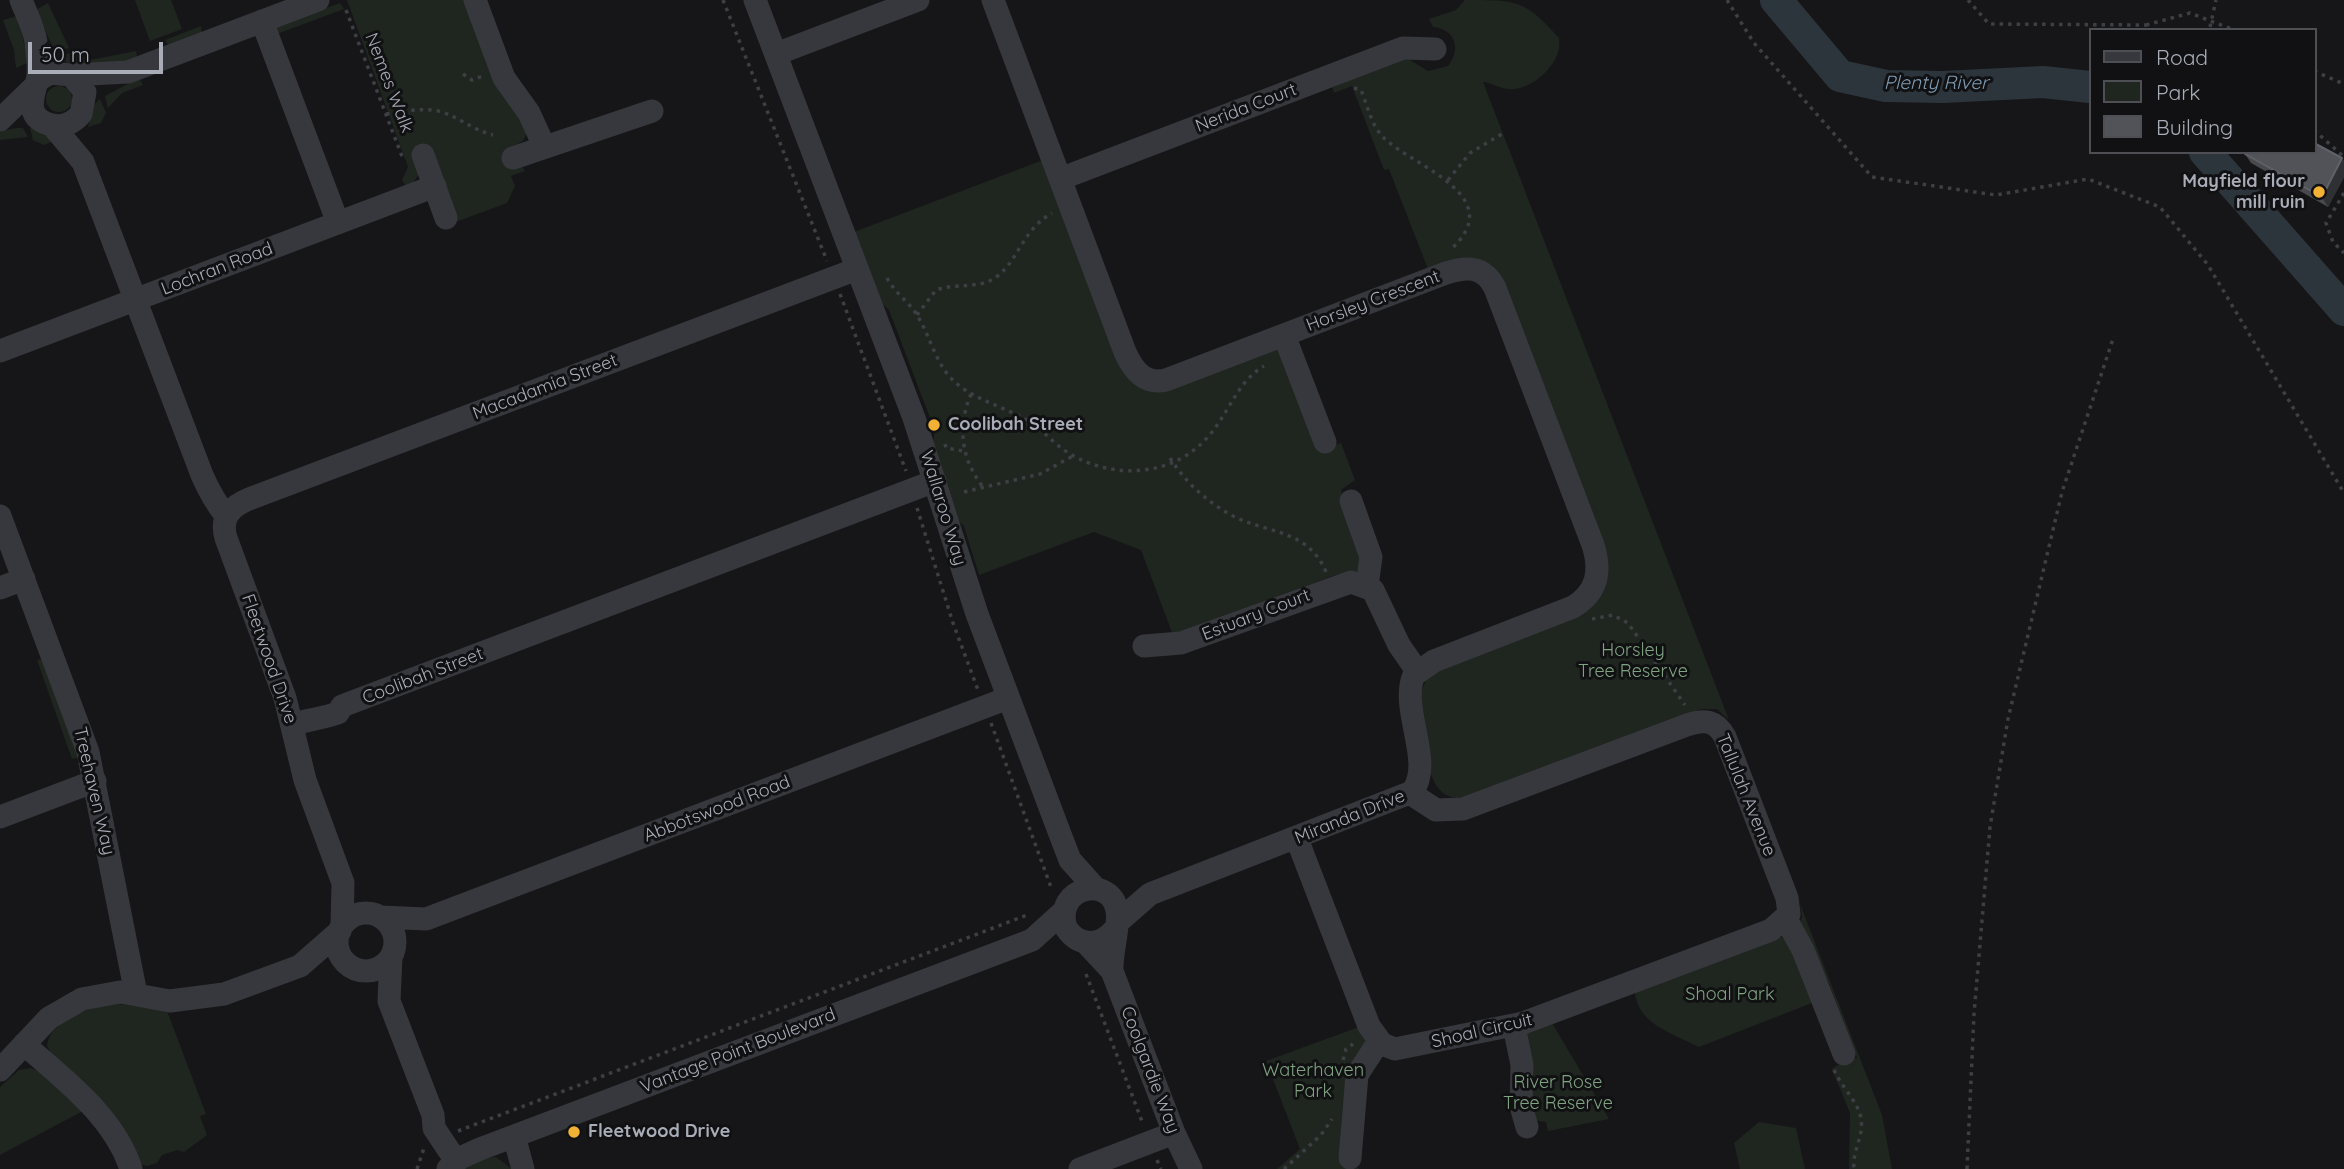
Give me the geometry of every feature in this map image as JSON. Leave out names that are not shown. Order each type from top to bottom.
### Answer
[{"type":"street","points":[[21,0],[36,37],[85,92],[83,110]]},
{"type":"street","points":[[0,121],[69,124],[128,72],[318,0]]},
{"type":"street","points":[[475,0],[504,78],[529,113],[544,146]]},
{"type":"street","name":"Wallaroo Way","points":[[755,0],[858,269],[935,481],[968,587],[1070,860],[1100,891]]},
{"type":"street","points":[[776,54],[918,0]]},
{"type":"street","name":"Horsley Crescent","points":[[993,0],[1129,361],[1141,376],[1153,381],[1166,380],[1288,345],[1458,269],[1474,269],[1485,274],[1495,288],[1597,558],[1595,584],[1586,597],[1573,607],[1434,661],[1417,671]]},
{"type":"street","points":[[262,21],[338,223]]},
{"type":"street","points":[[36,37],[35,85],[31,103],[47,123]]},
{"type":"street","name":"Nerida Court","points":[[1060,179],[1403,48],[1435,49]]},
{"type":"street","points":[[0,121],[50,73],[128,72]]},
{"type":"street","name":"Fleetwood Drive","points":[[83,110],[83,162],[202,475],[212,492],[212,499],[230,511],[223,524],[226,538],[278,676],[300,722],[305,780],[343,883],[341,928]]},
{"type":"street","points":[[513,158],[574,134],[585,135],[652,111]]},
{"type":"street","name":"Fleetwood Drive","points":[[47,123],[83,162]]},
{"type":"street","points":[[414,161],[435,186],[446,218]]},
{"type":"street","name":"Lochran Road","points":[[0,351],[435,186]]},
{"type":"street","name":"Macadamia Street","points":[[230,511],[858,269]]},
{"type":"street","points":[[1288,345],[1325,442]]},
{"type":"street","name":"Coolibah Street","points":[[300,722],[316,722],[338,713],[342,706],[935,481]]},
{"type":"street","points":[[1351,501],[1371,557],[1367,586],[1377,596],[1399,645],[1417,671]]},
{"type":"street","name":"Treehaven Way","points":[[0,516],[85,743],[95,781],[136,994]]},
{"type":"street","points":[[0,588],[24,579]]},
{"type":"street","name":"Estuary Court","points":[[1143,646],[1155,648],[1181,643],[1332,587],[1351,582],[1367,586]]},
{"type":"street","name":"Miranda Drive","points":[[1116,926],[1150,894],[1297,839],[1414,789],[1420,768],[1410,685],[1417,671]]},
{"type":"street","name":"Abbotswood Road","points":[[377,915],[426,919],[1008,698]]},
{"type":"street","name":"Tallulah Avenue","points":[[1414,789],[1436,810],[1454,810],[1472,806],[1691,723],[1708,721],[1718,726],[1725,737],[1790,905],[1786,919],[1803,950],[1839,1061]]},
{"type":"street","points":[[0,817],[95,781]]},
{"type":"street","points":[[1297,839],[1364,1016],[1379,1041],[1357,1075],[1350,1158]]},
{"type":"street","name":"Wallaroo Way","points":[[1061,913],[1070,860]]},
{"type":"street","name":"Fleetwood Drive","points":[[343,883],[377,915]]},
{"type":"street","points":[[1081,891],[1100,891],[1116,905],[1116,926],[1102,941],[1082,949],[1066,928],[1061,913],[1081,891]]},
{"type":"street","name":"Miranda Drive","points":[[1100,891],[1150,894]]},
{"type":"street","name":"Vantage Point Boulevard","points":[[457,1162],[511,1138],[1032,940],[1061,913]]},
{"type":"street","points":[[300,966],[355,915],[377,915],[393,930],[389,1001],[433,1115],[440,1118],[457,1162]]},
{"type":"street","name":"Abbotswood Road","points":[[392,955],[426,919]]},
{"type":"street","name":"Shoal Circuit","points":[[1379,1041],[1388,1048],[1403,1049],[1514,1026],[1770,930],[1786,919]]},
{"type":"street","name":"Coolgardie Way","points":[[1116,926],[1112,971],[1174,1133],[1191,1169]]},
{"type":"street","points":[[341,928],[338,951],[389,1001]]},
{"type":"street","name":"Vantage Point Boulevard","points":[[1032,940],[1082,949]]},
{"type":"street","name":"Coolgardie Way","points":[[1082,949],[1112,971]]},
{"type":"street","points":[[0,1070],[49,1018],[71,1004],[106,993],[136,994],[170,1001],[206,998],[300,966],[377,969],[392,955]]},
{"type":"street","points":[[1514,1026],[1522,1065],[1521,1106],[1527,1127]]},
{"type":"street","points":[[24,1044],[104,1120],[119,1142],[131,1169]]},
{"type":"street","points":[[1080,1169],[1174,1133]]},
{"type":"street","points":[[511,1138],[514,1157],[521,1165]]},
{"type":"path","points":[[723,0],[834,277],[912,491],[953,623],[1053,888],[1044,908],[1061,913]]},
{"type":"path","points":[[1727,0],[1754,43],[1872,177],[1996,195],[2088,179],[2160,207],[2208,265],[2344,493]]},
{"type":"path","points":[[1968,0],[1989,24],[2148,28],[2190,13],[2229,28]]},
{"type":"path","points":[[2210,27],[2216,0]]},
{"type":"path","name":"Nemes Walk","points":[[346,10],[386,114],[414,161]]},
{"type":"path","points":[[2316,72],[2344,84]]},
{"type":"path","points":[[463,74],[472,80],[484,76]]},
{"type":"path","points":[[1353,88],[1361,90],[1373,123],[1382,136],[1448,180],[1464,198],[1467,220],[1461,238],[1446,252]]},
{"type":"path","points":[[386,114],[418,109],[441,112],[472,130],[493,135]]},
{"type":"path","points":[[1448,180],[1470,153],[1504,132]]},
{"type":"path","points":[[2316,132],[2344,158]]},
{"type":"path","points":[[2344,193],[2326,223],[2333,242],[2344,253]]},
{"type":"path","points":[[917,315],[936,290],[982,283],[997,276],[1031,228],[1051,213],[1069,206]]},
{"type":"path","points":[[887,278],[917,315],[946,372],[971,394],[1028,420],[1073,456],[1097,466],[1125,471],[1154,468],[1208,439],[1251,375],[1288,345]]},
{"type":"path","points":[[1967,1169],[1975,1014],[1989,840],[2008,719],[2062,492],[2114,336]]},
{"type":"path","points":[[971,394],[964,418],[964,452],[983,487]]},
{"type":"path","points":[[943,439],[946,448],[964,452]]},
{"type":"path","points":[[964,492],[1040,474],[1073,456]]},
{"type":"path","points":[[1171,460],[1189,484],[1223,510],[1241,519],[1279,530],[1309,546],[1320,559],[1332,587]]},
{"type":"path","points":[[1573,607],[1583,621],[1613,615],[1628,622],[1682,699],[1691,723]]},
{"type":"path","points":[[417,1169],[424,1146],[445,1136],[1032,913]]},
{"type":"path","points":[[1082,949],[1161,1169]]},
{"type":"path","points":[[1343,1064],[1346,1049],[1354,1042]]},
{"type":"path","points":[[1839,1061],[1861,1116],[1861,1127],[1853,1155],[1854,1169]]},
{"type":"path","points":[[1284,1169],[1321,1135],[1335,1114]]},
{"type":"green space","points":[[135,0],[171,0],[182,29],[150,41]]},
{"type":"green space","points":[[347,0],[465,0],[527,133],[523,141],[509,148],[525,171],[511,176],[515,186],[507,203],[453,223],[418,175],[413,183],[406,186],[402,180],[408,167]]},
{"type":"green space","name":"Horsley Tree Reserve","points":[[1465,0],[1519,5],[1537,16],[1559,38],[1559,47],[1553,63],[1532,83],[1511,89],[1483,82],[1729,720],[1717,709],[1701,709],[1470,796],[1453,798],[1441,791],[1433,779],[1428,763],[1420,693],[1429,675],[1598,598],[1505,287],[1428,269],[1389,169],[1384,170],[1352,86],[1334,93],[1332,86],[1399,60],[1410,60],[1428,71],[1448,66],[1455,53],[1454,41],[1447,32],[1433,27],[1429,19],[1456,10]]},
{"type":"green space","points":[[48,3],[69,48],[55,52],[36,10]]},
{"type":"green space","points":[[340,3],[344,9],[277,34],[276,27]]},
{"type":"green space","points":[[17,16],[29,62],[16,68],[14,50],[3,20]]},
{"type":"green space","points":[[201,26],[202,33],[169,46],[165,40]]},
{"type":"green space","points":[[73,51],[85,57],[88,67],[72,66],[60,58]]},
{"type":"green space","points":[[136,51],[137,58],[123,64],[92,66],[90,60]]},
{"type":"green space","points":[[139,78],[143,85],[122,93],[108,108],[105,96]]},
{"type":"green space","points":[[59,86],[68,90],[72,99],[68,108],[59,112],[50,108],[46,99],[50,90]]},
{"type":"green space","points":[[100,99],[106,113],[101,123],[88,127],[94,105]]},
{"type":"green space","points":[[23,128],[28,137],[0,140],[0,131]]},
{"type":"green space","points":[[30,128],[37,128],[56,140],[44,145],[33,140]]},
{"type":"green space","points":[[1043,160],[1128,377],[1280,347],[1335,445],[1341,443],[1355,480],[1341,490],[1360,555],[1361,572],[1335,575],[1173,635],[1141,550],[1094,532],[979,575],[964,526],[956,519],[933,442],[935,431],[889,310],[879,301],[854,232]]},
{"type":"green space","points":[[44,659],[80,757],[72,759],[37,660]]},
{"type":"green space","points":[[1800,904],[1882,1115],[1892,1169],[1849,1169],[1850,1113],[1832,1069],[1845,1060],[1857,1058],[1828,981],[1819,977],[1798,925],[1802,917]]},
{"type":"green space","name":"Shoal Park","points":[[1786,935],[1817,1001],[1699,1047],[1658,1027],[1642,1012],[1637,1003],[1635,992]]},
{"type":"green space","points":[[119,1004],[167,1011],[206,1114],[200,1116],[207,1135],[184,1152],[177,1150],[162,1155],[157,1163],[147,1166],[139,1164],[54,1059],[47,1046],[56,1027],[75,1014]]},
{"type":"green space","name":"River Rose Tree Reserve","points":[[1552,1023],[1609,1119],[1548,1131],[1546,1122],[1533,1120],[1524,1034]]},
{"type":"green space","name":"Waterhaven Park","points":[[1359,1027],[1367,1044],[1349,1094],[1343,1100],[1339,1160],[1360,1169],[1277,1169],[1300,1149],[1266,1061]]},
{"type":"green space","points":[[31,1068],[39,1071],[83,1111],[0,1155],[0,1087],[19,1070]]},
{"type":"green space","points":[[1759,1122],[1796,1128],[1805,1169],[1740,1169],[1734,1143]]},
{"type":"green space","points":[[496,1157],[512,1169],[463,1169],[486,1158]]},
{"type":"building","name":"Mayfield flour mill ruin","points":[[2316,144],[2342,158],[2322,197],[2245,154],[2316,154]]},
{"type":"waterway","name":"Plenty River","points":[[1776,0],[1840,76],[1886,86],[1943,87],[2043,82],[2088,87]]},
{"type":"waterway","name":"Plenty River","points":[[2207,154],[2344,310]]},
{"type":"place","name":"Mayfield flour mill ruin","points":[[2319,192]]},
{"type":"place","name":"Coolibah Street","points":[[934,425]]},
{"type":"place","name":"Fleetwood Drive","points":[[574,1132]]}]
